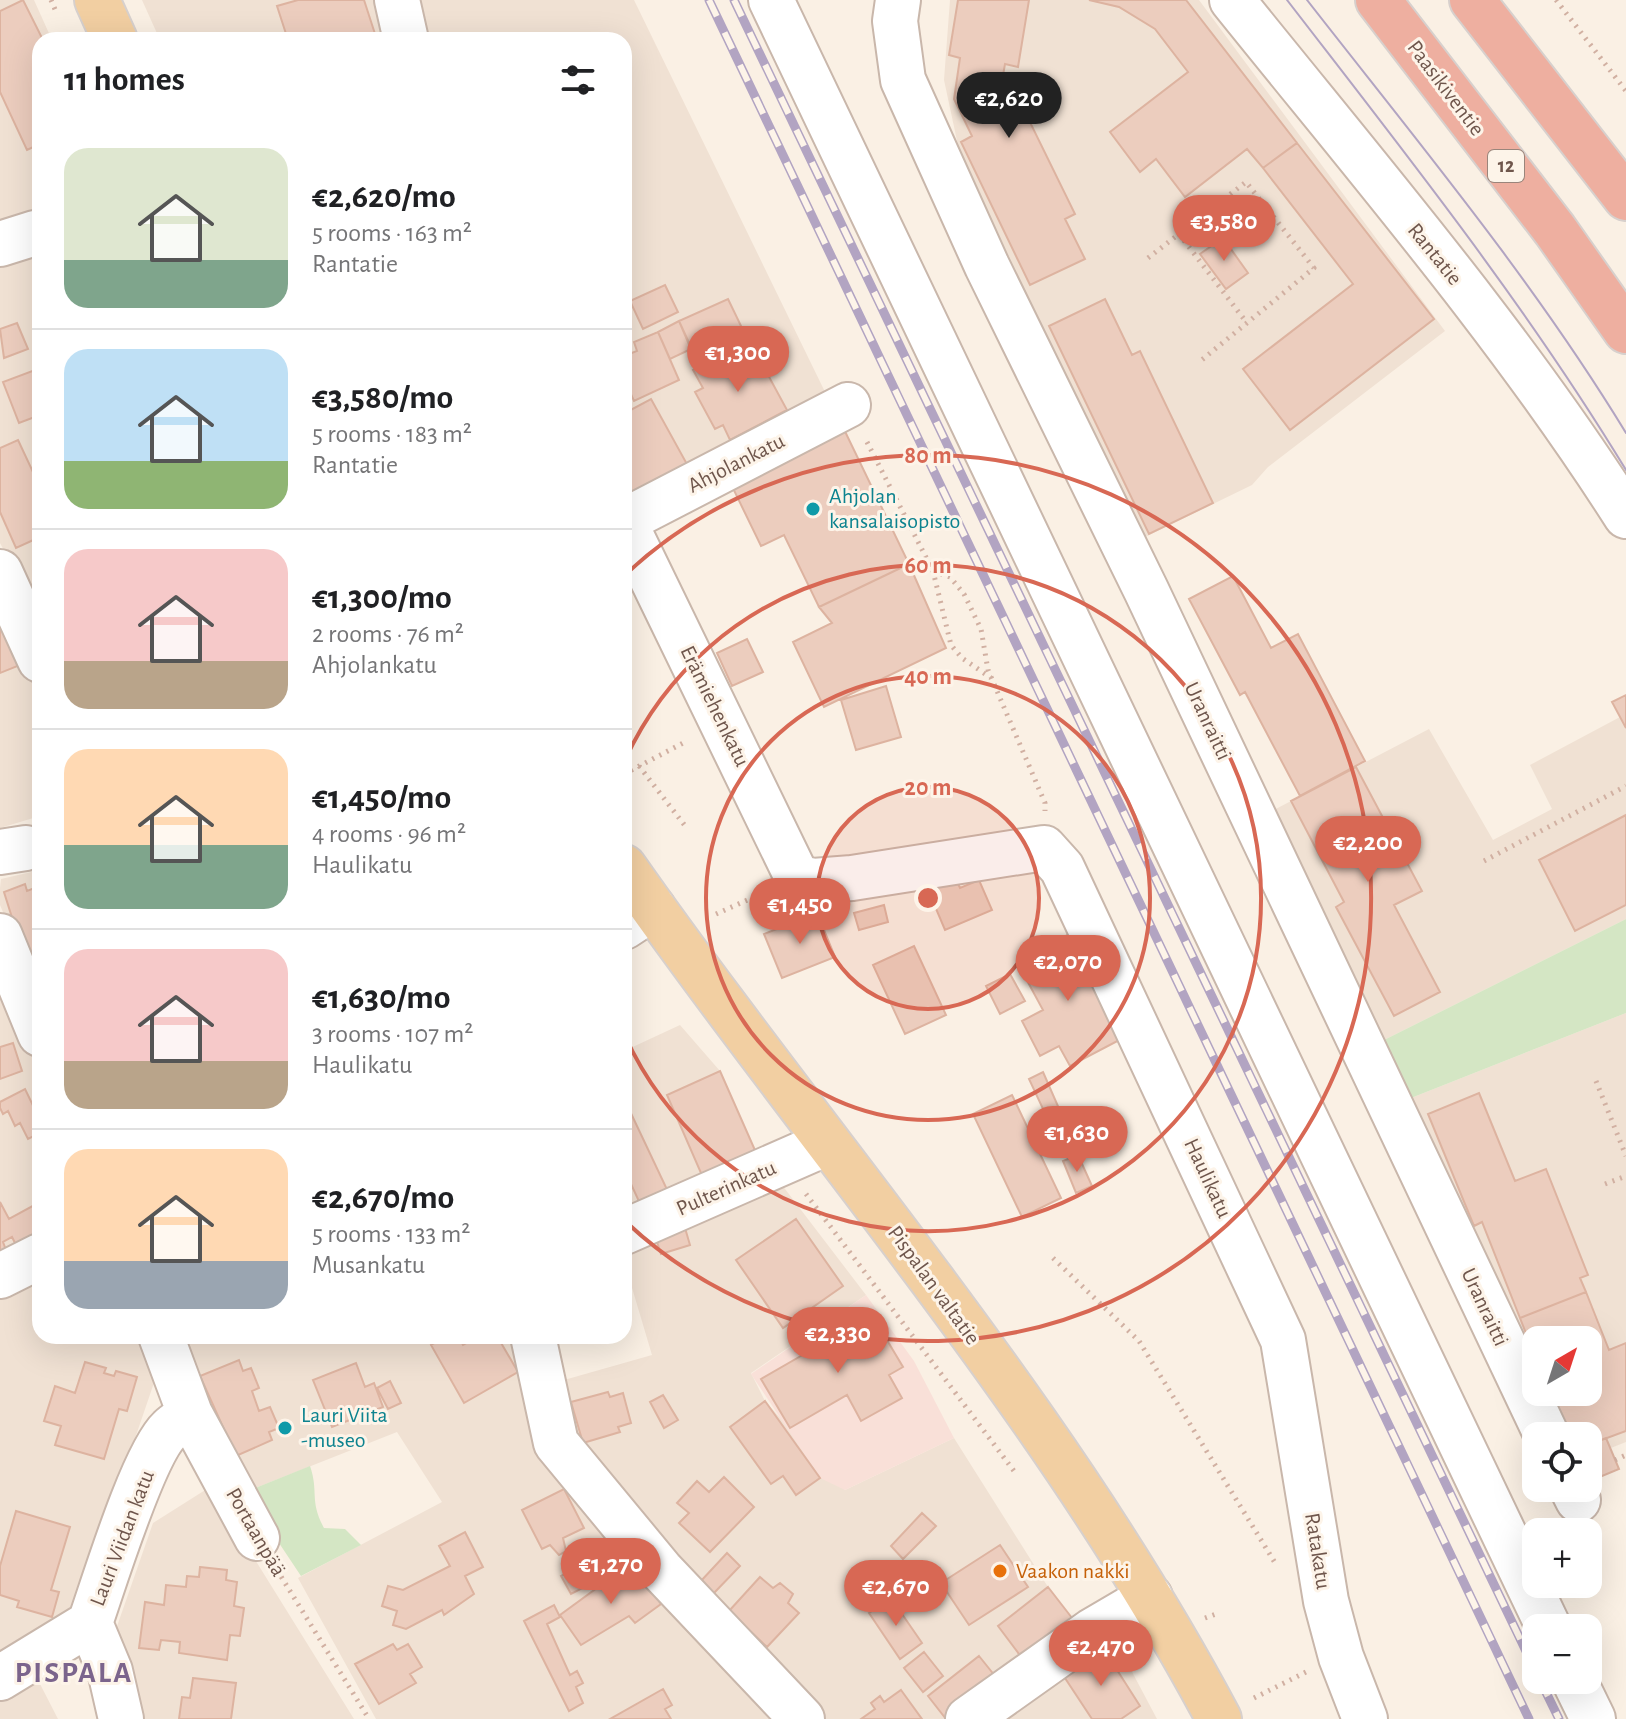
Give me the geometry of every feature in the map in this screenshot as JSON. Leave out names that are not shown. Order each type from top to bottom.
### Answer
[{"type":"highway","name":"Paasikiventie","points":[[1378,0],[1555,230],[1626,331]]},
{"type":"highway","points":[[1472,0],[1622,185]]},
{"type":"main road","points":[[97,0],[111,32]]},
{"type":"main road","name":"Pispalan valtatie","points":[[632,896],[638,918],[827,1143],[1040,1429],[1174,1635],[1219,1719]]},
{"type":"street","points":[[397,0],[404,32]]},
{"type":"street","points":[[771,0],[1542,1614]]},
{"type":"street","name":"Uranraitti","points":[[898,0],[898,51],[909,94],[987,266],[1146,590],[1540,1422]]},
{"type":"street","name":"Rantatie","points":[[1232,0],[1462,287],[1581,446],[1626,516]]},
{"type":"street","name":"Ahjolankatu","points":[[632,517],[848,405]]},
{"type":"street","name":"Erämiehenkatu","points":[[632,537],[805,879]]},
{"type":"street","points":[[0,572],[32,642]]},
{"type":"street","points":[[805,879],[1044,848]]},
{"type":"street","name":"Haulikatu","points":[[1044,848],[1062,868],[1081,903],[1283,1340],[1291,1379]]},
{"type":"street","points":[[0,936],[32,1014]]},
{"type":"street","name":"Pulterinkatu","points":[[632,1229],[827,1143]]},
{"type":"street","points":[[0,1276],[32,1260]]},
{"type":"street","name":"Portaanpää","points":[[164,1344],[190,1414],[257,1538]]},
{"type":"street","points":[[535,1344],[556,1443],[661,1570],[802,1719]]},
{"type":"street","name":"Ratakatu","points":[[1291,1379],[1326,1601],[1341,1657],[1365,1719]]},
{"type":"street","name":"Lauri Viidan katu","points":[[121,1719],[110,1671],[90,1623],[117,1544],[153,1457],[168,1430],[190,1414]]},
{"type":"street","points":[[968,1719],[1092,1631],[1150,1597]]},
{"type":"street","points":[[0,1678],[90,1623]]},
{"type":"street","points":[[1581,1694],[1593,1719]]},
{"type":"path","points":[[1556,0],[1626,91]]},
{"type":"path","points":[[1148,258],[1246,182],[1314,268],[1198,363]]},
{"type":"path","points":[[1179,234],[1247,323]]},
{"type":"path","points":[[848,405],[933,571],[951,645],[962,658],[991,678]]},
{"type":"path","points":[[933,571],[950,577],[964,594],[981,629],[983,656],[991,678],[1045,803],[1044,848]]},
{"type":"path","points":[[981,629],[986,624]]},
{"type":"path","points":[[632,770],[689,740]]},
{"type":"path","points":[[639,766],[686,827]]},
{"type":"path","points":[[1484,861],[1626,786]]},
{"type":"path","points":[[716,914],[805,879]]},
{"type":"path","points":[[1596,1081],[1626,1156]]},
{"type":"path","points":[[785,1162],[1019,1477]]},
{"type":"path","points":[[1605,1184],[1626,1176]]},
{"type":"path","points":[[1053,1258],[1139,1341],[1284,1577]]},
{"type":"path","points":[[1615,1460],[1626,1455]]},
{"type":"path","name":"Portaanpää","points":[[257,1538],[369,1719]]},
{"type":"path","points":[[1257,1697],[1311,1670]]},
{"type":"shaded area","points":[[0,0],[34,0],[48,32],[32,32],[32,216],[0,226]]},
{"type":"shaded area","points":[[142,0],[383,0],[393,32],[156,32]]},
{"type":"shaded area","points":[[407,0],[634,0],[827,396],[632,501],[632,32],[416,32]]},
{"type":"shaded area","points":[[950,0],[1199,0],[1445,331],[1268,467],[1252,485],[1139,540],[1025,303],[959,150],[944,80]]},
{"type":"shaded area","points":[[32,245],[32,605],[0,543],[0,254]]},
{"type":"shaded area","points":[[0,598],[32,676],[32,818],[0,828]]},
{"type":"shaded area","points":[[1626,695],[1626,919],[1378,1043],[1268,813],[1429,729],[1493,840],[1552,809],[1530,765],[1620,717]]},
{"type":"shaded area","points":[[32,872],[32,982],[0,905],[1,879]]},
{"type":"shaded area","points":[[0,965],[32,1042],[32,1249],[0,1267]]},
{"type":"shaded area","points":[[1626,1013],[1626,1442],[1602,1451],[1602,1422],[1588,1422],[1588,1406],[1602,1406],[1602,1326],[1522,1326],[1522,1358],[1406,1100]]},
{"type":"shaded area","points":[[680,1025],[720,1071],[758,1157],[632,1215],[632,1047]]},
{"type":"shaded area","points":[[782,1185],[866,1295],[751,1373],[765,1401],[845,1490],[954,1438],[1048,1587],[1079,1627],[961,1719],[825,1719],[697,1593],[579,1449],[557,1382],[652,1355],[632,1288],[632,1244]]},
{"type":"shaded area","points":[[32,1283],[32,1344],[148,1344],[158,1371],[73,1620],[0,1663],[0,1300]]},
{"type":"shaded area","points":[[866,1295],[914,1361],[954,1438],[845,1490],[820,1478],[751,1374]]},
{"type":"shaded area","points":[[179,1344],[520,1344],[530,1380],[791,1719],[376,1719],[298,1578],[442,1502],[397,1432],[245,1492]]},
{"type":"shaded area","points":[[210,1487],[354,1719],[139,1719],[115,1632],[153,1523]]},
{"type":"shaded area","points":[[1112,1634],[1157,1719],[995,1719]]},
{"type":"shaded area","points":[[39,1682],[58,1719],[0,1719],[0,1698]]},
{"type":"green space","points":[[1626,919],[1626,1013],[1406,1100],[1378,1043]]},
{"type":"green space","points":[[310,1466],[315,1503],[324,1528],[345,1529],[361,1545],[301,1576],[245,1492]]},
{"type":"building","points":[[23,0],[39,32],[32,32],[32,148],[27,150],[0,92],[0,11]]},
{"type":"building","points":[[298,0],[364,0],[374,32],[285,32],[277,6]]},
{"type":"building","points":[[958,0],[1029,0],[1018,67],[1005,64],[1000,92],[1013,117],[1025,112],[1075,214],[1065,219],[1085,259],[1030,285],[961,142],[972,136],[954,99],[960,58],[949,55]]},
{"type":"building","points":[[1089,0],[1186,0],[1297,143],[1263,168],[1247,149],[1185,197],[1156,159],[1140,172],[1110,132],[1188,72],[1155,29],[1119,7]]},
{"type":"building","points":[[1297,143],[1434,319],[1290,430],[1243,369],[1353,284],[1263,168]]},
{"type":"building","points":[[1223,238],[1248,273],[1226,289],[1200,254]]},
{"type":"building","points":[[665,285],[678,312],[643,329],[632,300]]},
{"type":"building","points":[[728,299],[742,328],[706,345],[709,352],[696,358],[679,321]]},
{"type":"building","points":[[1105,299],[1132,355],[1140,351],[1213,503],[1149,534],[1049,326]]},
{"type":"building","points":[[679,321],[691,349],[670,359],[658,332]]},
{"type":"building","points":[[17,323],[28,349],[4,358],[0,329]]},
{"type":"building","points":[[658,332],[679,380],[634,401],[632,353],[637,351],[634,342]]},
{"type":"building","points":[[754,349],[787,410],[730,440],[723,425],[715,429],[695,392],[703,388],[693,370],[721,355],[726,364]]},
{"type":"building","points":[[32,371],[32,418],[19,423],[3,382]]},
{"type":"building","points":[[651,399],[688,466],[632,497],[632,409]]},
{"type":"building","name":"Ahjolan kansalaisopisto","points":[[839,419],[909,564],[819,607],[784,535],[761,546],[729,480]]},
{"type":"building","points":[[18,440],[32,470],[32,541],[16,548],[0,512],[0,448]]},
{"type":"building","points":[[909,564],[946,648],[824,707],[793,642],[832,623],[819,607]]},
{"type":"building","points":[[1233,576],[1271,648],[1298,634],[1365,761],[1300,796],[1245,692],[1240,695],[1189,599]]},
{"type":"building","points":[[0,598],[25,663],[0,673]]},
{"type":"building","points":[[747,639],[763,672],[732,686],[717,653]]},
{"type":"building","points":[[886,686],[901,737],[856,750],[841,700]]},
{"type":"building","points":[[1626,695],[1626,728],[1612,702]]},
{"type":"building","points":[[1356,767],[1422,891],[1394,905],[1440,992],[1394,1016],[1336,907],[1344,902],[1291,801]]},
{"type":"building","points":[[1626,815],[1626,905],[1575,931],[1539,860]]},
{"type":"building","points":[[953,873],[960,888],[979,880],[992,910],[945,930],[926,885]]},
{"type":"building","points":[[25,884],[27,891],[32,889],[32,957],[25,959],[4,892]]},
{"type":"building","points":[[884,905],[888,922],[859,930],[854,913]]},
{"type":"building","points":[[817,913],[835,957],[782,978],[764,934]]},
{"type":"building","points":[[1071,933],[1125,1037],[1070,1066],[1059,1046],[1040,1056],[1022,1021],[1043,1010],[1017,962]]},
{"type":"building","points":[[914,946],[946,1015],[905,1034],[873,965]]},
{"type":"building","points":[[1010,974],[1025,1001],[1000,1014],[986,986]]},
{"type":"building","points":[[13,1043],[22,1071],[0,1079],[0,1047]]},
{"type":"building","points":[[720,1071],[758,1157],[704,1180],[667,1095]]},
{"type":"building","points":[[1043,1072],[1064,1120],[1051,1126],[1029,1079]]},
{"type":"building","points":[[25,1089],[32,1103],[32,1137],[28,1139],[20,1123],[15,1126],[8,1111],[3,1114],[0,1102]]},
{"type":"building","points":[[1479,1093],[1515,1181],[1546,1169],[1588,1275],[1580,1278],[1586,1292],[1520,1318],[1482,1222],[1474,1226],[1428,1114]]},
{"type":"building","points":[[1012,1095],[1061,1198],[1022,1217],[973,1114]]},
{"type":"building","points":[[632,1115],[671,1198],[643,1210],[632,1186]]},
{"type":"building","points":[[1078,1155],[1092,1186],[1076,1193],[1063,1161]]},
{"type":"building","points":[[0,1202],[9,1219],[32,1206],[32,1239],[17,1247],[12,1237],[3,1242],[6,1250],[0,1253]]},
{"type":"building","points":[[796,1219],[843,1286],[783,1328],[736,1260]]},
{"type":"building","points":[[685,1228],[690,1245],[661,1254],[655,1236]]},
{"type":"building","points":[[1586,1292],[1599,1326],[1523,1326],[1520,1318]]},
{"type":"building","points":[[872,1315],[903,1367],[889,1375],[902,1398],[861,1421],[847,1395],[790,1428],[761,1379]]},
{"type":"building","points":[[1602,1332],[1609,1350],[1626,1343],[1626,1431],[1602,1440],[1602,1422],[1561,1422],[1554,1406],[1602,1406]]},
{"type":"building","points":[[502,1344],[518,1372],[464,1403],[431,1345]]},
{"type":"building","points":[[239,1360],[243,1371],[251,1368],[259,1388],[252,1391],[259,1411],[270,1407],[279,1428],[269,1432],[272,1440],[236,1456],[200,1376]]},
{"type":"building","points":[[85,1362],[106,1368],[104,1373],[114,1376],[116,1371],[137,1377],[127,1411],[119,1409],[104,1459],[55,1445],[61,1426],[44,1421],[55,1386],[75,1393]]},
{"type":"building","points":[[356,1363],[365,1387],[374,1383],[383,1407],[332,1427],[313,1380]]},
{"type":"building","points":[[390,1381],[401,1403],[388,1409],[377,1388]]},
{"type":"building","points":[[608,1392],[610,1397],[623,1393],[631,1423],[618,1427],[620,1432],[583,1443],[571,1402]]},
{"type":"building","points":[[663,1395],[678,1420],[664,1428],[650,1402]]},
{"type":"building","points":[[765,1401],[820,1478],[796,1495],[783,1476],[771,1484],[730,1427]]},
{"type":"building","points":[[1606,1438],[1619,1469],[1602,1476],[1602,1440]]},
{"type":"building","points":[[724,1477],[754,1507],[710,1552],[679,1523],[689,1513],[677,1503],[697,1481],[709,1492]]},
{"type":"building","points":[[564,1489],[584,1528],[563,1538],[566,1551],[559,1555],[550,1545],[542,1549],[522,1510]]},
{"type":"building","points":[[16,1511],[70,1527],[51,1590],[59,1592],[52,1617],[17,1607],[19,1601],[0,1595],[0,1566]]},
{"type":"building","points":[[922,1513],[936,1526],[903,1559],[891,1546]]},
{"type":"building","points":[[465,1532],[483,1567],[465,1576],[474,1594],[444,1615],[442,1610],[406,1629],[393,1625],[397,1611],[382,1606],[388,1586],[403,1590],[450,1566],[439,1546]]},
{"type":"building","points":[[1000,1545],[1028,1587],[969,1625],[941,1583]]},
{"type":"building","points":[[727,1553],[740,1566],[713,1594],[700,1582]]},
{"type":"building","points":[[599,1557],[608,1575],[571,1594],[561,1576]]},
{"type":"building","points":[[200,1567],[227,1570],[226,1580],[237,1582],[234,1606],[244,1608],[240,1636],[230,1635],[227,1660],[179,1653],[180,1642],[161,1640],[159,1650],[139,1648],[145,1602],[164,1605],[166,1585],[186,1587],[187,1576],[199,1577]]},
{"type":"building","points":[[634,1567],[661,1604],[635,1623],[629,1616],[581,1645],[560,1615],[608,1580],[611,1585]]},
{"type":"building","points":[[760,1577],[773,1588],[780,1583],[793,1594],[788,1603],[799,1613],[767,1647],[729,1611]]},
{"type":"building","points":[[1048,1587],[1079,1627],[1028,1666],[998,1626]]},
{"type":"building","points":[[891,1598],[922,1643],[900,1659],[869,1613]]},
{"type":"building","points":[[554,1605],[560,1617],[547,1624],[570,1675],[577,1671],[583,1683],[576,1687],[583,1703],[569,1711],[524,1621]]},
{"type":"building","points":[[393,1644],[397,1650],[408,1644],[422,1667],[410,1674],[416,1683],[379,1704],[355,1664]]},
{"type":"building","points":[[1103,1648],[1140,1706],[1121,1719],[1092,1719],[1063,1675]]},
{"type":"building","points":[[924,1652],[943,1676],[923,1692],[904,1668]]},
{"type":"building","points":[[979,1656],[1003,1686],[946,1719],[928,1696]]},
{"type":"building","points":[[193,1678],[236,1683],[231,1719],[179,1719],[182,1697],[190,1698]]},
{"type":"building","points":[[663,1689],[672,1705],[665,1709],[671,1719],[610,1719]]},
{"type":"building","points":[[901,1690],[922,1719],[861,1719],[875,1709],[871,1703],[880,1696],[884,1702]]},
{"type":"tram line","points":[[1287,0],[1506,289],[1626,470]]},
{"type":"tram line","points":[[1307,0],[1513,266],[1626,433]]},
{"type":"railway","points":[[709,0],[1529,1719]]},
{"type":"railway","points":[[734,0],[1522,1643]]},
{"type":"railway","points":[[1547,1694],[1559,1719]]},
{"type":"place","name":"Ahjolan kansalaisopisto","points":[[813,509]]},
{"type":"place","name":"Lauri Viita -museo","points":[[285,1428]]},
{"type":"place","name":"Vaakon nakki","points":[[1000,1571]]},
{"type":"district","name":"PISPALA","points":[[74,1673]]}]
